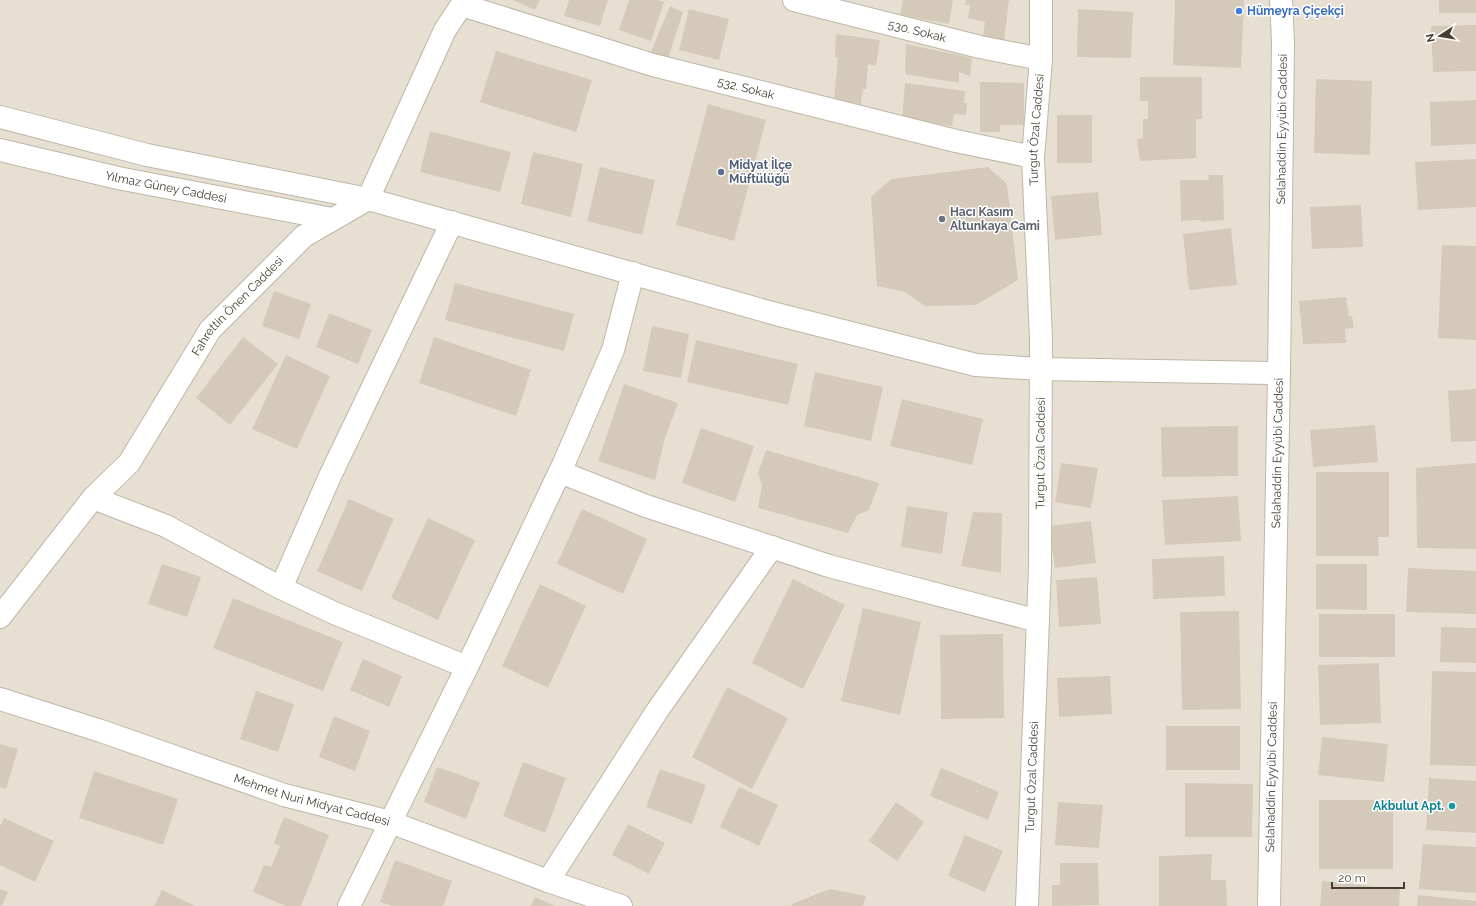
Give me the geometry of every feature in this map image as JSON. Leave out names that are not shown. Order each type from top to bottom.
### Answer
[{"type":"street","name":"530. Sokak","points":[[794,0],[980,47],[1040,59]]},
{"type":"street","name":"Turgut Özal Caddesi","points":[[1027,906],[1040,566],[1041,339],[1033,157],[1040,59],[1041,0]]},
{"type":"street","name":"Selahaddin Eyyübi Caddesi","points":[[1269,906],[1279,373],[1283,42],[1281,0]]},
{"type":"street","points":[[368,199],[445,30],[463,2]]},
{"type":"street","name":"532. Sokak","points":[[463,2],[653,65],[956,141],[1033,157]]},
{"type":"street","points":[[0,117],[146,155],[368,199],[776,314],[976,365],[1040,369],[1279,373]]},
{"type":"street","name":"Yılmaz Güney Caddesi","points":[[0,150],[118,178],[332,219]]},
{"type":"street","name":"Fahrettin Önen Caddesi","points":[[0,617],[93,498],[129,463],[210,330],[304,236],[368,199]]},
{"type":"street","points":[[281,588],[330,476],[452,222]]},
{"type":"street","points":[[349,906],[467,667],[560,472],[614,350],[633,273]]},
{"type":"street","points":[[560,472],[646,506],[829,566],[1038,621]]},
{"type":"street","points":[[93,498],[166,526],[281,588],[334,613],[467,667]]},
{"type":"street","points":[[548,881],[657,711],[772,547]]},
{"type":"street","name":"Mehmet Nuri Midyat Caddesi","points":[[0,699],[101,731],[284,795],[390,822],[548,881],[621,906]]},
{"type":"shaded area","points":[[0,0],[1476,0],[1476,906],[0,906]]},
{"type":"building","points":[[513,0],[540,0],[535,10]]},
{"type":"building","points":[[569,0],[608,0],[600,26],[564,16]]},
{"type":"building","points":[[629,0],[658,0],[664,2],[651,41],[619,30]]},
{"type":"building","points":[[903,0],[953,0],[949,24],[900,15]]},
{"type":"building","points":[[966,0],[1009,0],[1004,41],[983,36],[985,22],[968,18],[970,5],[965,5]]},
{"type":"building","points":[[1175,0],[1244,0],[1241,68],[1173,65]]},
{"type":"building","points":[[1439,0],[1476,0],[1476,13],[1439,13]]},
{"type":"building","points":[[670,6],[683,12],[668,59],[651,52]]},
{"type":"building","points":[[689,9],[729,19],[719,60],[679,50]]},
{"type":"building","points":[[1078,9],[1133,12],[1131,58],[1077,57]]},
{"type":"building","points":[[1476,25],[1476,71],[1433,72],[1431,26]]},
{"type":"building","points":[[836,34],[880,40],[876,66],[868,64],[866,89],[863,89],[861,104],[834,100],[838,58],[835,57]]},
{"type":"building","points":[[906,44],[972,58],[970,76],[959,72],[959,83],[905,74]]},
{"type":"building","points":[[496,51],[592,80],[576,132],[480,102]]},
{"type":"building","points":[[1140,77],[1202,77],[1202,119],[1196,119],[1196,158],[1140,161],[1137,139],[1143,138],[1143,119],[1148,119],[1148,101],[1140,101]]},
{"type":"building","points":[[1316,79],[1372,81],[1370,155],[1314,153]]},
{"type":"building","points":[[980,82],[1024,83],[1024,125],[1000,125],[1000,132],[980,132]]},
{"type":"building","points":[[905,83],[965,91],[964,103],[967,103],[966,115],[954,114],[952,126],[902,119]]},
{"type":"building","points":[[1476,100],[1476,144],[1431,146],[1430,102]]},
{"type":"building","name":"Midyat İlçe Müftülüğü","points":[[708,104],[766,120],[734,241],[676,225]]},
{"type":"building","points":[[1057,115],[1092,115],[1092,163],[1057,163]]},
{"type":"building","points":[[430,131],[511,152],[500,192],[420,172]]},
{"type":"building","points":[[533,152],[583,164],[571,217],[521,204]]},
{"type":"building","points":[[1476,159],[1476,207],[1418,210],[1415,162]]},
{"type":"building","points":[[600,167],[655,180],[642,235],[587,221]]},
{"type":"building","name":"Hacı Kasım Altunkaya Cami","points":[[988,167],[1007,184],[1018,280],[976,305],[925,306],[905,292],[877,286],[871,197],[891,179]]},
{"type":"building","points":[[1208,175],[1223,175],[1224,220],[1201,222],[1201,220],[1181,221],[1180,180],[1209,180]]},
{"type":"building","points":[[1098,192],[1102,235],[1055,240],[1051,196]]},
{"type":"building","points":[[1361,205],[1363,247],[1312,249],[1310,207]]},
{"type":"building","points":[[1231,228],[1237,285],[1189,290],[1183,234]]},
{"type":"building","points":[[1442,245],[1476,246],[1476,340],[1438,338]]},
{"type":"building","points":[[455,283],[574,314],[564,351],[445,320]]},
{"type":"building","points":[[274,291],[311,304],[299,339],[262,326]]},
{"type":"building","points":[[1346,297],[1349,317],[1352,316],[1354,328],[1345,329],[1346,343],[1303,344],[1299,301]]},
{"type":"building","points":[[329,313],[372,330],[358,364],[316,347]]},
{"type":"building","points":[[652,326],[689,334],[681,378],[643,371]]},
{"type":"building","points":[[243,337],[278,364],[230,425],[196,398]]},
{"type":"building","points":[[434,337],[531,370],[516,416],[419,383]]},
{"type":"building","points":[[696,340],[798,364],[788,405],[687,382]]},
{"type":"building","points":[[286,355],[330,376],[297,449],[252,429]]},
{"type":"building","points":[[815,372],[883,387],[871,441],[804,426]]},
{"type":"building","points":[[624,384],[678,403],[665,438],[655,480],[598,461]]},
{"type":"building","points":[[1476,389],[1476,441],[1451,442],[1448,391]]},
{"type":"building","points":[[902,399],[983,419],[972,465],[890,446]]},
{"type":"building","points":[[1375,425],[1378,462],[1313,467],[1310,430]]},
{"type":"building","points":[[1238,426],[1238,476],[1162,477],[1161,427]]},
{"type":"building","points":[[701,428],[754,446],[735,502],[682,483]]},
{"type":"building","points":[[766,450],[879,483],[869,510],[857,515],[848,533],[758,508],[762,485],[758,473]]},
{"type":"building","points":[[1061,463],[1098,468],[1091,508],[1055,502]]},
{"type":"building","points":[[1476,463],[1476,549],[1417,548],[1416,468]]},
{"type":"building","points":[[1316,472],[1389,472],[1389,537],[1378,537],[1379,556],[1316,556]]},
{"type":"building","points":[[1238,496],[1241,541],[1165,545],[1162,500]]},
{"type":"building","points":[[349,499],[394,519],[362,591],[317,571]]},
{"type":"building","points":[[907,506],[948,512],[942,554],[901,547]]},
{"type":"building","points":[[582,509],[647,539],[623,594],[557,564]]},
{"type":"building","points":[[973,512],[1002,513],[1001,573],[961,566]]},
{"type":"building","points":[[428,518],[475,540],[438,620],[391,598]]},
{"type":"building","points":[[1091,521],[1096,563],[1055,568],[1049,526]]},
{"type":"building","points":[[1224,556],[1225,596],[1153,599],[1152,559]]},
{"type":"building","points":[[162,564],[201,577],[187,617],[148,604]]},
{"type":"building","points":[[1316,564],[1367,564],[1367,610],[1316,609]]},
{"type":"building","points":[[1408,568],[1476,571],[1476,614],[1406,612]]},
{"type":"building","points":[[1097,577],[1101,624],[1059,627],[1056,580]]},
{"type":"building","points":[[793,579],[845,605],[803,689],[752,663]]},
{"type":"building","points":[[540,584],[586,606],[548,688],[502,666]]},
{"type":"building","points":[[233,598],[343,642],[323,691],[213,648]]},
{"type":"building","points":[[863,608],[921,622],[900,715],[841,701]]},
{"type":"building","points":[[1239,611],[1241,709],[1182,710],[1180,612]]},
{"type":"building","points":[[1319,614],[1395,614],[1395,657],[1319,657]]},
{"type":"building","points":[[1441,627],[1476,628],[1476,663],[1440,662]]},
{"type":"building","points":[[1003,634],[1004,718],[941,719],[940,635]]},
{"type":"building","points":[[363,659],[402,676],[389,707],[350,690]]},
{"type":"building","points":[[1379,663],[1381,723],[1320,725],[1318,665]]},
{"type":"building","points":[[1432,671],[1476,672],[1476,766],[1430,765]]},
{"type":"building","points":[[1110,676],[1112,714],[1059,717],[1057,678]]},
{"type":"building","points":[[727,687],[788,718],[752,789],[692,757]]},
{"type":"building","points":[[256,691],[294,704],[278,752],[240,739]]},
{"type":"building","points":[[334,716],[370,731],[355,771],[319,757]]},
{"type":"building","points":[[1166,726],[1240,726],[1240,770],[1166,770]]},
{"type":"building","points":[[1322,737],[1388,744],[1384,782],[1318,775]]},
{"type":"building","points":[[0,744],[18,749],[6,789],[0,787]]},
{"type":"building","points":[[523,762],[566,778],[545,833],[503,816]]},
{"type":"building","points":[[437,767],[480,782],[466,819],[424,802]]},
{"type":"building","points":[[941,768],[999,792],[988,820],[930,796]]},
{"type":"building","points":[[660,769],[706,785],[692,824],[646,807]]},
{"type":"building","points":[[94,771],[178,799],[163,845],[79,818]]},
{"type":"building","name":"Akbulut Apt.","points":[[1429,778],[1476,781],[1476,833],[1426,830]]},
{"type":"building","points":[[1185,783],[1253,784],[1252,837],[1185,837]]},
{"type":"building","points":[[739,787],[778,805],[759,846],[720,827]]},
{"type":"building","points":[[1319,800],[1393,800],[1393,869],[1319,869]]},
{"type":"building","points":[[896,802],[924,822],[897,861],[869,841]]},
{"type":"building","points":[[1058,802],[1103,805],[1099,848],[1055,845]]},
{"type":"building","points":[[284,817],[329,835],[301,906],[286,906],[253,892],[264,865],[271,867],[280,846],[274,843]]},
{"type":"building","points":[[4,818],[54,841],[35,882],[0,865],[0,826]]},
{"type":"building","points":[[628,824],[665,843],[649,874],[612,855]]},
{"type":"building","points":[[965,835],[1003,851],[985,892],[948,876]]},
{"type":"building","points":[[1423,844],[1476,847],[1476,893],[1419,889]]},
{"type":"building","points":[[1212,854],[1211,880],[1226,880],[1227,906],[1159,906],[1159,856]]},
{"type":"building","points":[[395,860],[452,881],[443,906],[393,906],[380,902]]},
{"type":"building","points":[[1060,863],[1098,863],[1099,905],[1052,906],[1052,885],[1060,885]]},
{"type":"building","points":[[1322,881],[1400,889],[1399,906],[1320,906]]},
{"type":"building","points":[[0,889],[8,892],[2,906],[0,906]]},
{"type":"building","points":[[830,889],[866,896],[863,906],[791,906],[794,903]]},
{"type":"building","points":[[162,890],[195,906],[154,906]]},
{"type":"building","points":[[1418,895],[1476,901],[1476,906],[1417,906]]},
{"type":"building","points":[[535,897],[554,906],[531,906]]},
{"type":"place","name":"Hümeyra Çiçekçi","points":[[1239,11]]},
{"type":"place","name":"Midyat İlçe Müftülüğü","points":[[721,172]]},
{"type":"place","name":"Hacı Kasım Altunkaya Cami","points":[[942,219]]},
{"type":"place","name":"Akbulut Apt.","points":[[1452,806]]}]
